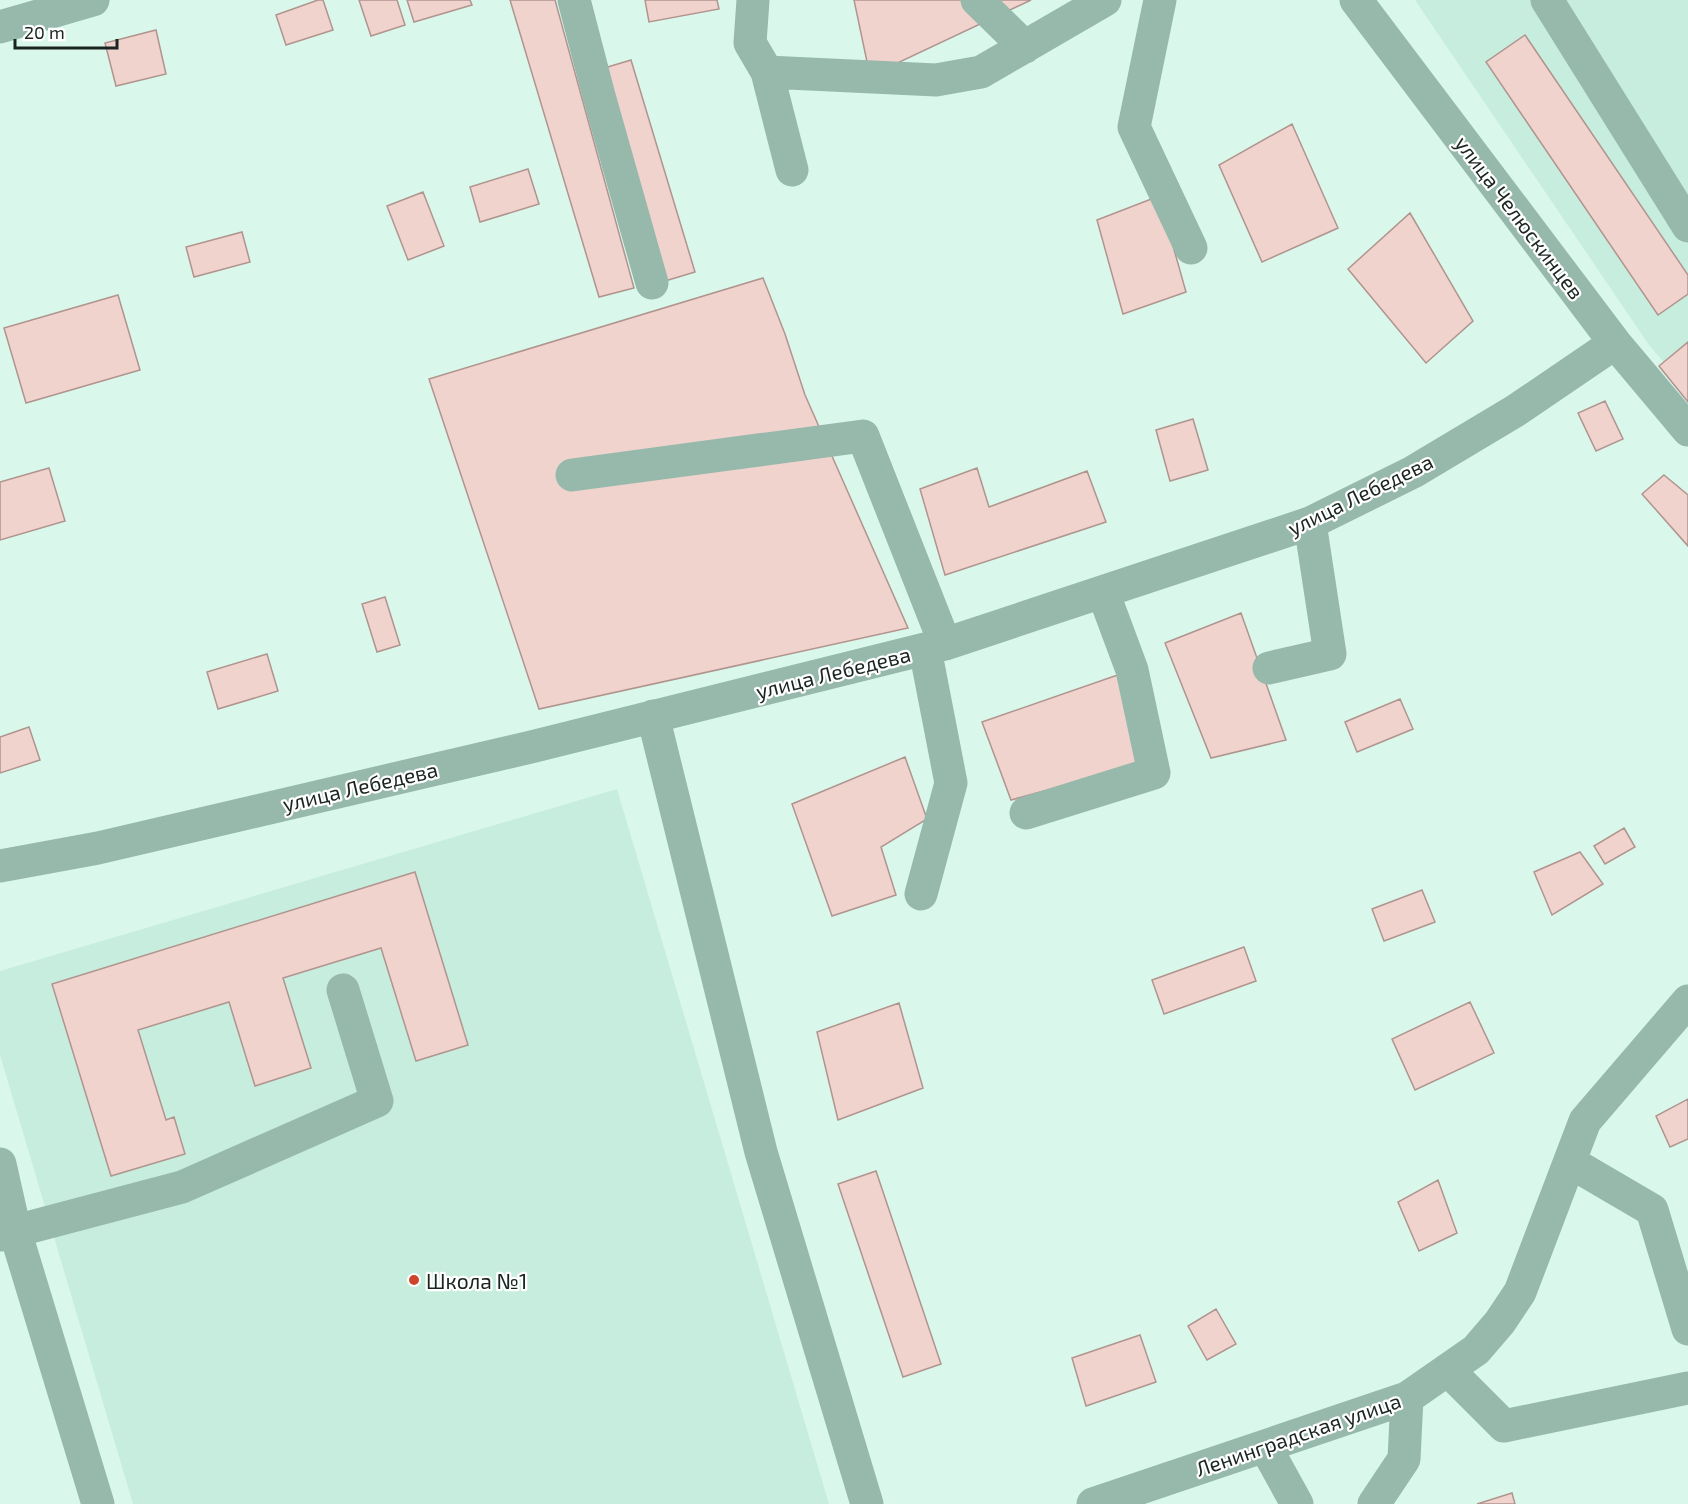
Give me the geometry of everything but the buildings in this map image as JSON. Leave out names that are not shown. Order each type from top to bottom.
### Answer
[{"type":"street","points":[[0,27],[93,0]]},
{"type":"street","points":[[574,0],[652,283]]},
{"type":"street","points":[[753,0],[750,43],[767,72],[792,170]]},
{"type":"street","points":[[977,0],[1025,47]]},
{"type":"street","points":[[767,72],[936,80],[981,72],[1105,0]]},
{"type":"street","points":[[1160,0],[1134,127],[1191,248]]},
{"type":"street","name":"улица Челюскинцев","points":[[1356,0],[1615,343],[1688,430]]},
{"type":"street","points":[[1547,0],[1688,226]]},
{"type":"street","name":"улица Лебедева","points":[[0,866],[98,848],[508,752],[935,646],[1103,592],[1310,523],[1413,472],[1515,411],[1615,343]]},
{"type":"street","points":[[572,475],[863,436],[935,646],[951,783],[921,894]]},
{"type":"street","points":[[1269,668],[1330,654],[1310,523]]},
{"type":"street","points":[[1026,813],[1154,773],[1132,670],[1103,592]]},
{"type":"street","points":[[653,716],[761,1152],[867,1504]]},
{"type":"street","points":[[8,1233],[182,1187],[377,1101],[343,990]]},
{"type":"street","name":"Ленинградская улица","points":[[1093,1504],[1407,1398],[1476,1350],[1500,1322],[1520,1293],[1586,1121],[1688,1001]]},
{"type":"street","points":[[1570,1162],[1652,1210],[1688,1329]]},
{"type":"street","points":[[0,1164],[8,1233],[98,1504]]},
{"type":"street","points":[[1448,1370],[1504,1426],[1688,1388]]},
{"type":"street","points":[[1374,1504],[1404,1459],[1407,1398]]},
{"type":"street","points":[[1265,1446],[1297,1504]]},
{"type":"shaded area","points":[[1415,0],[1688,0],[1688,390],[1649,345]]},
{"type":"shaded area","name":"Школа №1","points":[[617,789],[829,1504],[133,1504],[0,1055],[0,971]]},
{"type":"place","name":"Школа №1","points":[[414,1280]]}]
